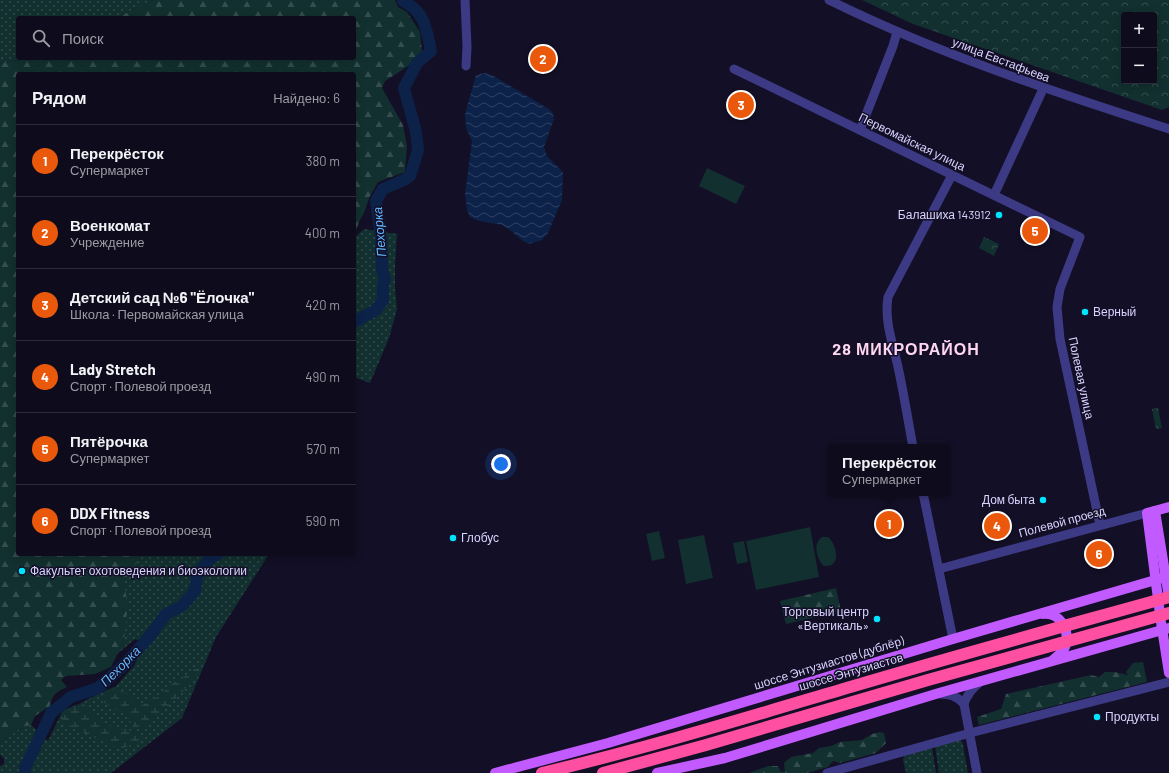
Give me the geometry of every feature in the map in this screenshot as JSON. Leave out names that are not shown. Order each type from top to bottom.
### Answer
[{"type":"highway","name":"шоссе Энтузиастов","points":[[542,773],[702,731],[926,665],[1169,597]]},
{"type":"highway","points":[[603,773],[1169,613]]},
{"type":"main road","name":"Полевой проезд","points":[[1151,512],[1169,507]]},
{"type":"main road","points":[[1151,512],[1169,597]]},
{"type":"main road","points":[[1164,578],[1169,673]]},
{"type":"main road","name":"шоссе Энтузиастов (дублёр)","points":[[495,773],[608,743],[953,639],[1164,578]]},
{"type":"main road","points":[[1041,614],[1047,613],[1056,617],[1064,626],[1067,634],[1066,643],[1062,652],[1047,662]]},
{"type":"main road","points":[[658,773],[725,758],[981,681],[1166,629]]},
{"type":"street","points":[[465,0],[467,47],[466,66]]},
{"type":"street","name":"улица Евстафьева","points":[[830,0],[897,32],[970,62],[1043,89],[1169,129]]},
{"type":"street","points":[[860,130],[893,46],[897,32]]},
{"type":"street","name":"Первомайская улица","points":[[734,69],[1080,237]]},
{"type":"street","points":[[994,196],[1043,89]]},
{"type":"street","points":[[912,444],[898,369],[886,318],[888,297],[952,175]]},
{"type":"street","name":"Полевая улица","points":[[1080,237],[1060,289],[1057,308],[1060,339],[1100,526]]},
{"type":"street","points":[[924,496],[953,639]]},
{"type":"street","name":"Полевой проезд","points":[[939,569],[1151,512]]},
{"type":"street","points":[[977,773],[964,704],[966,697],[972,688],[981,681]]},
{"type":"street","points":[[827,773],[970,732],[1169,682]]},
{"type":"street","points":[[938,694],[954,696],[964,704]]},
{"type":"green space","points":[[0,0],[153,0],[120,16],[16,16],[16,60],[20,60],[0,64]]},
{"type":"green space","points":[[153,0],[395,0],[398,7],[407,12],[420,32],[422,52],[413,63],[385,81],[382,88],[403,125],[407,146],[405,172],[378,182],[369,198],[356,231],[356,72],[16,72],[16,556],[142,556],[125,579],[127,610],[126,626],[123,643],[111,667],[95,674],[66,676],[61,680],[67,687],[55,694],[50,706],[35,716],[31,725],[22,727],[0,742],[0,64],[20,60],[356,60],[356,16],[120,16]]},
{"type":"green space","points":[[862,0],[1169,0],[1169,107],[1162,110],[913,24]]},
{"type":"green space","points":[[707,168],[745,186],[736,204],[699,186]]},
{"type":"green space","points":[[364,229],[397,234],[395,289],[397,309],[389,338],[370,383],[356,378],[356,236]]},
{"type":"green space","points":[[984,237],[999,244],[994,256],[979,248]]},
{"type":"green space","points":[[1158,408],[1162,428],[1156,429],[1152,409]]},
{"type":"green space","points":[[810,527],[819,577],[756,590],[746,541]]},
{"type":"green space","points":[[659,531],[665,558],[652,561],[646,534]]},
{"type":"green space","points":[[704,535],[713,578],[686,584],[678,540]]},
{"type":"green space","points":[[822,537],[828,537],[834,545],[836,560],[830,566],[824,566],[819,560],[816,547],[817,543]]},
{"type":"green space","points":[[744,541],[748,562],[737,564],[733,543]]},
{"type":"green space","points":[[142,556],[268,556],[216,637],[182,718],[111,773],[0,773],[0,766],[4,764],[4,759],[0,754],[0,742],[22,727],[31,725],[48,741],[63,710],[116,686],[134,666],[145,643],[135,639],[115,656],[123,643],[125,579]]},
{"type":"green space","points":[[836,588],[841,611],[786,624],[780,601]]},
{"type":"green space","points":[[1143,662],[1147,682],[979,725],[977,717],[1001,709],[1006,694],[1091,675],[1099,677],[1105,672],[1115,672],[1128,675],[1126,672],[1133,663]]},
{"type":"green space","points":[[199,666],[184,690],[144,729],[133,726],[127,716],[97,698],[119,687],[140,706],[160,696],[170,685]]},
{"type":"green space","points":[[84,704],[90,713],[117,730],[126,729],[136,733],[141,739],[132,745],[119,749],[61,722],[66,711]]},
{"type":"green space","points":[[880,732],[884,733],[886,743],[876,753],[840,763],[833,761],[828,767],[807,773],[749,773],[768,766],[778,766],[781,772],[785,771],[784,763],[791,757],[813,753],[819,748],[831,746],[840,742],[862,740],[872,734]]},
{"type":"green space","points":[[961,740],[963,745],[968,773],[939,773],[935,746]]},
{"type":"green space","points":[[932,747],[936,773],[906,773],[903,760],[904,756]]},
{"type":"water","points":[[485,73],[492,75],[549,109],[553,113],[554,119],[544,147],[547,156],[563,172],[562,200],[548,233],[542,240],[529,244],[502,225],[479,221],[470,217],[467,210],[465,194],[472,141],[466,128],[465,114],[476,75]]},
{"type":"waterway","name":"Пехорка","points":[[356,321],[376,310],[383,300],[383,285],[385,278],[382,270],[381,238],[376,201],[383,189],[410,176],[418,150],[416,132],[404,88],[417,63],[431,51],[426,29],[421,16],[403,0]]},
{"type":"waterway","name":"Пехорка","points":[[25,773],[25,768],[51,713],[71,697],[98,688],[125,664],[150,636],[166,614],[182,606],[195,591],[197,576],[202,568],[214,556]]},
{"type":"place","name":"Военкомат","points":[[543,59]]},
{"type":"place","name":"Детский сад №6 \"Ёлочка\"","points":[[741,105]]},
{"type":"place","name":"Балашиха 143912","points":[[999,215]]},
{"type":"place","name":"Пятёрочка","points":[[1035,231]]},
{"type":"place","name":"Верный","points":[[1085,312]]},
{"type":"place","name":"Дом быта","points":[[1043,500]]},
{"type":"place","name":"Перекрёсток","points":[[889,524]]},
{"type":"place","name":"Lady Stretch","points":[[997,526]]},
{"type":"place","name":"Глобус","points":[[453,538]]},
{"type":"place","name":"DDX Fitness","points":[[1099,554]]},
{"type":"place","name":"Факультет охотоведения и биоэкологии","points":[[22,571]]},
{"type":"place","name":"Торговый центр «Вертикаль»","points":[[877,619]]},
{"type":"place","name":"Продукты","points":[[1097,717]]},
{"type":"district","name":"28 МИКРОРАЙОН","points":[[906,349]]}]
